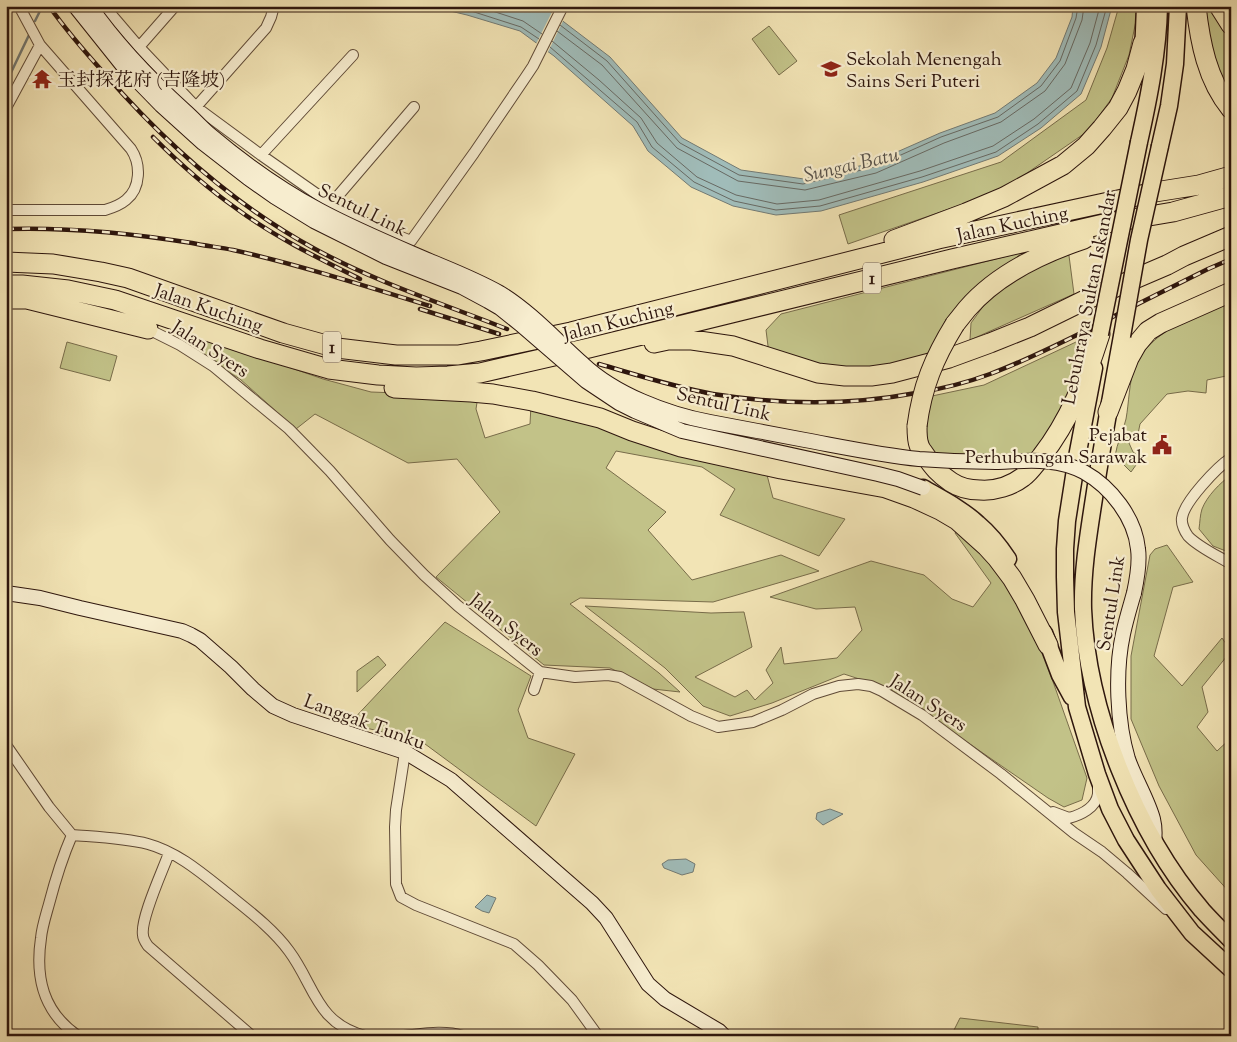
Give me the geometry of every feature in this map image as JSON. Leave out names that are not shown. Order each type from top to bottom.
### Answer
[{"type":"highway","points":[[1196,6],[1201,40],[1209,70],[1223,100],[1231,109]]},
{"type":"highway","points":[[1219,6],[1231,25]]},
{"type":"highway","points":[[1227,6],[1231,12]]},
{"type":"highway","points":[[840,264],[869,249],[1004,197],[1063,165],[1086,146],[1118,108],[1128,91],[1143,43]]},
{"type":"highway","name":"Jalan Kuching","points":[[6,262],[53,264],[128,278],[282,333],[344,349],[396,355],[469,354],[562,334],[946,237],[1155,192],[1198,185],[1231,176]]},
{"type":"highway","name":"Jalan Kuching","points":[[6,285],[68,290],[115,300],[260,349],[342,371],[416,377],[448,376],[480,373],[589,348],[962,257],[1108,223],[1157,216],[1231,196]]},
{"type":"highway","points":[[1100,334],[1079,394],[1058,433],[1023,477],[1000,488],[987,491],[972,490],[957,487],[933,468],[918,444],[917,426],[920,405],[938,353],[967,309],[997,281],[1040,256],[1068,244],[1157,216]]},
{"type":"highway","points":[[589,348],[602,352],[615,352],[668,340],[692,340],[733,346],[818,373],[871,376],[892,373],[949,358],[1030,327],[1083,301],[1231,236]]},
{"type":"highway","points":[[1108,412],[1129,358],[1137,344],[1148,332],[1161,323],[1231,292]]},
{"type":"highway","points":[[6,299],[27,299],[148,329]]},
{"type":"highway","points":[[342,371],[355,380],[368,385],[400,389],[486,393],[532,401],[600,418],[681,447],[886,488],[914,498],[957,520],[987,547],[1012,578],[1026,600],[1048,645]]},
{"type":"main road","name":"Sentul Link","points":[[75,6],[123,66],[161,105],[203,143],[248,178],[306,216],[352,240],[386,257],[462,287],[500,308],[586,381],[619,403],[682,431],[878,474],[923,488]]},
{"type":"main road","name":"Sentul Link","points":[[90,6],[111,35],[149,78],[209,134],[254,169],[319,210],[388,243],[475,280],[503,295],[531,317],[586,367],[607,383],[640,400],[705,422],[872,452],[961,462],[1051,461],[1072,466],[1098,481],[1117,501],[1130,523],[1138,548],[1134,593],[1123,636],[1118,679],[1120,716],[1128,759],[1153,818],[1154,842]]},
{"type":"main road","points":[[1139,142],[1145,6]]},
{"type":"main road","name":"Lebuhraya Sultan Iskandar","points":[[1159,6],[1150,90],[1100,334],[1067,521],[1065,550],[1066,604],[1077,706],[1097,774],[1110,809],[1126,840],[1158,889],[1192,933],[1231,969]]},
{"type":"main road","name":"Lebuhraya Sultan Iskandar","points":[[1178,6],[1175,64],[1160,146],[1141,232],[1108,412],[1087,544],[1083,608],[1086,646],[1094,685],[1111,746],[1130,795],[1154,842],[1179,880],[1202,910],[1231,940]]},
{"type":"main road","points":[[923,488],[961,510],[977,522],[1005,554],[1036,609],[1064,684],[1077,706]]},
{"type":"main road","name":"Langgak Tunku","points":[[6,593],[40,598],[182,631],[200,640],[253,689],[283,711],[405,752],[424,763],[451,780],[577,889],[606,918],[648,984],[665,999],[719,1031],[724,1036]]},
{"type":"street","points":[[6,210],[105,210],[127,200],[136,186],[138,175],[138,164],[135,155],[40,45],[20,6]]},
{"type":"street","points":[[104,6],[139,47],[196,107],[261,156],[331,204],[366,223],[411,241],[533,66],[563,6]]},
{"type":"street","points":[[139,47],[175,6]]},
{"type":"street","points":[[196,107],[266,28],[274,6]]},
{"type":"street","points":[[6,108],[40,45]]},
{"type":"street","points":[[261,156],[353,55]]},
{"type":"street","points":[[331,204],[414,107]]},
{"type":"street","name":"Jalan Syers","points":[[148,329],[213,366],[290,429],[424,575],[458,606],[540,672],[575,677],[608,675],[620,677],[691,716],[718,727],[754,722],[813,694],[839,686],[858,684],[882,690],[922,715],[1001,774],[1074,833],[1102,852],[1192,933]]},
{"type":"street","points":[[1231,458],[1198,491],[1187,506],[1182,517],[1182,524],[1187,535],[1210,552],[1231,564]]},
{"type":"street","points":[[534,690],[540,672]]},
{"type":"street","points":[[6,745],[72,835],[148,844],[169,852],[196,869],[274,933],[291,953],[316,1000],[325,1012],[340,1026],[365,1036]]},
{"type":"street","points":[[405,752],[395,827],[396,884],[401,897],[416,905],[514,944],[538,965],[572,1000],[598,1036]]},
{"type":"street","name":"Jalan Syers","points":[[1043,808],[1069,818],[1084,813],[1098,795],[1097,774]]},
{"type":"street","points":[[72,835],[58,870],[41,936],[38,964],[40,981],[54,1014],[68,1029],[78,1036]]},
{"type":"street","points":[[169,852],[146,912],[143,927],[145,941],[148,946],[252,1036]]},
{"type":"street","points":[[404,1036],[433,1033],[463,1036]]},
{"type":"green space","points":[[1119,6],[1139,6],[1129,55],[1112,98],[1088,131],[1001,191],[848,244],[839,215],[1001,162],[1086,100],[1107,48]]},
{"type":"green space","points":[[1202,6],[1210,6],[1231,38],[1231,96],[1209,48]]},
{"type":"green space","points":[[769,26],[797,61],[779,75],[752,39]]},
{"type":"green space","points":[[1068,248],[1074,294],[970,340],[971,323],[995,290]]},
{"type":"green space","points":[[1023,252],[999,272],[929,355],[874,369],[829,368],[769,354],[766,330],[781,314]]},
{"type":"green space","points":[[1231,299],[1231,375],[1207,380],[1206,393],[1188,391],[1167,394],[1140,424],[1138,434],[1129,443],[1133,452],[1141,458],[1131,472],[1115,456],[1126,419],[1133,372],[1142,353],[1163,333],[1176,325]]},
{"type":"green space","points":[[185,331],[323,379],[371,392],[478,396],[476,409],[485,438],[530,424],[531,405],[767,475],[773,498],[845,519],[819,556],[720,515],[735,489],[702,467],[616,451],[606,468],[666,512],[648,530],[692,580],[781,555],[819,571],[713,602],[580,598],[570,604],[659,673],[680,692],[653,689],[610,668],[544,665],[436,577],[500,512],[457,459],[408,463],[315,414],[296,429],[240,379],[187,347]]},
{"type":"green space","points":[[1091,335],[1056,428],[1032,457],[933,454],[922,425],[932,396],[984,385]]},
{"type":"green space","points":[[67,342],[117,356],[110,381],[60,368]]},
{"type":"green space","points":[[1231,475],[1231,553],[1213,546],[1199,529],[1204,504],[1214,490]]},
{"type":"green space","points":[[959,527],[996,564],[1033,625],[1087,778],[1082,800],[1064,807],[1048,798],[890,689],[844,674],[772,703],[730,716],[703,706],[665,668],[585,606],[711,613],[744,612],[752,647],[695,677],[735,697],[747,690],[755,700],[773,683],[766,670],[781,647],[784,664],[837,658],[862,630],[855,607],[816,609],[770,597],[871,561],[924,575],[952,599],[973,607],[991,583],[955,533]]},
{"type":"green space","points":[[1167,545],[1193,582],[1173,587],[1154,656],[1182,686],[1222,638],[1231,651],[1202,687],[1208,712],[1197,727],[1217,751],[1231,738],[1231,894],[1196,855],[1159,786],[1131,719],[1131,656],[1150,555],[1155,549]]},
{"type":"green space","points":[[445,622],[531,676],[518,710],[528,738],[575,754],[536,826],[421,741],[349,724]]},
{"type":"green space","points":[[378,656],[386,665],[357,692],[357,671]]},
{"type":"green space","points":[[960,1018],[1038,1027],[1038,1036],[951,1036]]},
{"type":"water","points":[[429,6],[543,6],[610,57],[682,138],[741,170],[804,179],[872,163],[940,133],[995,113],[1037,83],[1056,58],[1072,17],[1073,6],[1112,6],[1101,47],[1081,94],[1041,128],[998,156],[923,182],[821,211],[776,215],[733,206],[691,187],[648,151],[633,126],[554,56],[520,31]]},
{"type":"water","points":[[830,809],[843,814],[823,825],[816,819],[817,813]]},
{"type":"water","points":[[686,859],[695,864],[693,872],[682,875],[664,868],[662,864],[668,860]]},
{"type":"water","points":[[487,895],[496,898],[489,913],[475,907]]},
{"type":"pier","points":[[553,10],[564,19],[547,54],[535,46]]},
{"type":"waterway","points":[[35,21],[40,11]]},
{"type":"waterway","points":[[6,83],[29,35]]},
{"type":"railway","points":[[49,6],[90,57],[151,124],[202,171],[256,213],[285,232],[338,261],[410,292],[507,329]]},
{"type":"railway","points":[[153,137],[204,184],[251,219],[297,247],[360,279]]},
{"type":"railway","points":[[6,229],[53,229],[123,234],[169,239],[228,249],[308,269],[430,306]]},
{"type":"railway","points":[[599,364],[698,391],[739,398],[814,403],[865,400],[916,393],[963,383],[1016,364],[1231,259]]},
{"type":"railway","points":[[420,309],[499,334]]},
{"type":"place","name":"Sekolah Menengah Sains Seri Puteri","points":[[831,69]]},
{"type":"place","name":"玉封探花府 (吉隆坡)","points":[[42,79]]},
{"type":"place","name":"Pejabat Perhubungan Sarawak","points":[[1162,445]]},
{"type":"water label","name":"Sungai Batu","points":[[851,164]]}]
